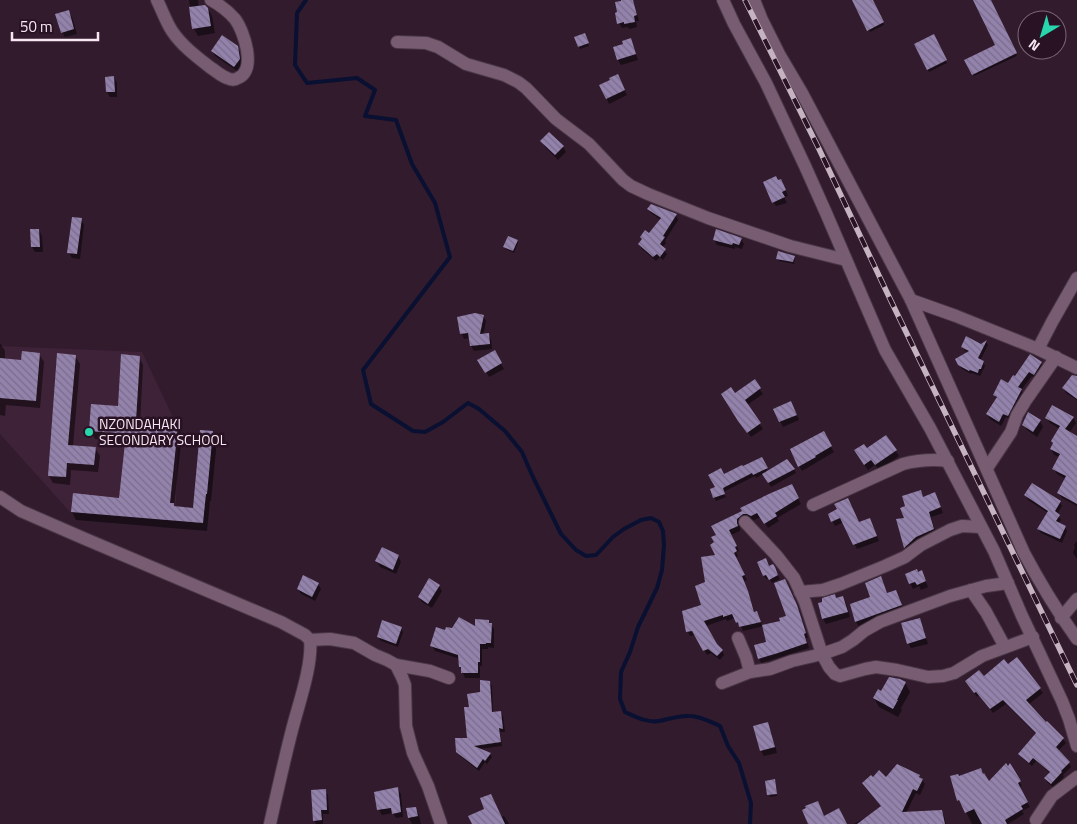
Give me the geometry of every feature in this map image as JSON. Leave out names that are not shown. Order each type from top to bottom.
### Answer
[{"type":"street","points":[[157,0],[171,30],[181,42],[222,76],[233,80],[244,74],[248,67],[248,55],[236,21],[222,7],[211,0]]},
{"type":"street","points":[[723,0],[766,83],[823,205],[885,350],[948,461],[981,526],[1062,701],[1077,746]]},
{"type":"street","points":[[754,0],[756,8],[779,54],[911,300],[1024,553],[1042,588],[1077,639]]},
{"type":"street","points":[[397,42],[426,43],[438,46],[466,64],[504,75],[518,82],[556,119],[589,144],[623,180],[640,190],[694,213],[790,246],[846,260]]},
{"type":"street","points":[[1038,350],[1077,278]]},
{"type":"street","points":[[911,300],[949,313],[1077,368]]},
{"type":"street","points":[[987,468],[1011,432],[1021,407],[1056,358]]},
{"type":"street","points":[[813,505],[904,464],[932,459],[948,461]]},
{"type":"street","points":[[0,497],[21,510],[74,534],[281,622],[305,635],[310,640],[309,660],[270,824]]},
{"type":"street","points":[[745,522],[776,555],[794,578],[822,654],[829,667],[835,674],[840,676],[876,668],[912,672],[928,677],[943,676],[954,673],[982,656],[1005,646],[1033,637]]},
{"type":"street","points":[[800,592],[823,590],[842,584],[905,557],[921,545],[950,530],[962,526],[981,526]]},
{"type":"street","points":[[722,683],[750,672],[770,669],[842,647],[880,622],[943,599],[986,586],[1008,583]]},
{"type":"street","points":[[971,590],[1005,646]]},
{"type":"street","points":[[1061,618],[1077,599]]},
{"type":"street","points":[[738,638],[750,672]]},
{"type":"street","points":[[310,640],[330,639],[354,643],[375,656],[396,665],[430,671],[449,678]]},
{"type":"street","points":[[396,665],[404,685],[406,726],[413,754],[428,786],[442,824]]},
{"type":"street","points":[[1036,820],[1052,796],[1077,777]]},
{"type":"shaded area","name":"NZONDAHAKI SECONDARY SCHOOL","points":[[0,346],[142,352],[179,430],[175,521],[70,512],[0,434]]},
{"type":"building","points":[[633,0],[637,15],[634,16],[635,22],[617,24],[615,2]]},
{"type":"building","points":[[852,0],[873,0],[884,22],[867,31]]},
{"type":"building","points":[[973,0],[991,0],[1017,53],[972,75],[964,60],[995,45]]},
{"type":"building","points":[[205,5],[208,8],[211,26],[192,29],[189,7]]},
{"type":"building","points":[[69,10],[74,29],[61,33],[55,14]]},
{"type":"building","points":[[585,33],[589,43],[578,47],[574,37]]},
{"type":"building","points":[[934,34],[947,60],[927,70],[914,44]]},
{"type":"building","points":[[222,35],[238,46],[240,59],[234,67],[211,51]]},
{"type":"building","points":[[631,38],[636,54],[617,60],[613,47],[623,44],[622,41]]},
{"type":"building","points":[[618,74],[625,90],[606,99],[599,85]]},
{"type":"building","points":[[114,76],[115,92],[106,92],[105,77]]},
{"type":"building","points":[[549,132],[564,146],[555,155],[540,141]]},
{"type":"building","points":[[776,176],[778,180],[781,179],[786,190],[782,192],[785,197],[772,203],[763,182]]},
{"type":"building","points":[[651,204],[677,214],[663,236],[665,237],[660,244],[666,249],[660,257],[657,254],[653,257],[638,244],[645,230],[649,233],[661,218],[647,209]]},
{"type":"building","points":[[72,217],[82,218],[77,254],[67,253]]},
{"type":"building","points":[[30,229],[39,229],[40,247],[31,247]]},
{"type":"building","points":[[716,229],[742,238],[739,245],[713,240]]},
{"type":"building","points":[[508,236],[518,240],[513,251],[503,247]]},
{"type":"building","points":[[778,251],[795,256],[793,262],[776,259]]},
{"type":"building","points":[[475,313],[484,315],[480,334],[489,333],[490,344],[470,346],[468,333],[460,334],[457,317]]},
{"type":"building","points":[[966,336],[981,344],[987,340],[978,358],[984,361],[978,373],[958,365],[955,359],[969,351],[961,347]]},
{"type":"building","points":[[495,350],[502,363],[485,373],[477,360]]},
{"type":"building","points":[[22,351],[40,353],[36,401],[0,398],[0,358],[21,360]]},
{"type":"building","points":[[57,353],[76,355],[68,445],[96,447],[94,465],[67,463],[66,477],[48,476]]},
{"type":"building","points":[[121,354],[140,356],[136,421],[178,426],[170,503],[174,503],[174,506],[193,508],[200,430],[213,431],[203,523],[71,512],[73,493],[119,498],[126,434],[89,431],[91,404],[118,406]]},
{"type":"building","points":[[1030,354],[1042,362],[1034,375],[1029,372],[1018,387],[1022,389],[1008,416],[1003,414],[999,422],[986,414],[997,397],[993,395],[1001,379],[1008,383]]},
{"type":"building","points":[[1072,375],[1077,376],[1077,399],[1062,388]]},
{"type":"building","points":[[755,379],[761,388],[745,400],[761,423],[747,433],[721,394],[731,387],[735,393]]},
{"type":"building","points":[[791,401],[797,415],[779,422],[773,409]]},
{"type":"building","points":[[1052,405],[1074,417],[1065,429],[1077,436],[1077,504],[1057,493],[1066,476],[1052,469],[1060,454],[1050,449],[1053,443],[1051,441],[1060,426],[1045,418]]},
{"type":"building","points":[[1028,412],[1041,420],[1033,432],[1022,425]]},
{"type":"building","points":[[824,431],[832,446],[798,467],[790,449]]},
{"type":"building","points":[[886,435],[897,450],[875,465],[871,460],[864,465],[854,450],[864,444],[867,448]]},
{"type":"building","points":[[762,457],[768,468],[753,475],[752,473],[723,488],[725,494],[713,498],[710,489],[715,487],[708,475],[721,468],[724,474]]},
{"type":"building","points":[[787,459],[795,469],[768,483],[762,474]]},
{"type":"building","points":[[1032,483],[1061,501],[1055,511],[1060,515],[1056,521],[1066,526],[1060,539],[1037,529],[1048,511],[1024,495]]},
{"type":"building","points":[[792,484],[799,498],[775,513],[777,516],[764,524],[757,513],[751,516],[743,514],[737,519],[738,526],[729,530],[737,546],[735,547],[737,551],[734,553],[745,575],[742,576],[754,612],[757,611],[761,622],[739,627],[732,614],[704,621],[717,644],[723,650],[717,656],[708,649],[703,651],[692,631],[686,632],[682,611],[701,605],[695,586],[705,582],[701,557],[715,555],[710,545],[714,542],[711,537],[716,535],[711,526],[742,511],[740,508]]},
{"type":"building","points":[[921,490],[923,497],[935,492],[941,507],[929,512],[934,529],[916,537],[904,548],[896,519],[904,518],[900,508],[905,506],[902,496]]},
{"type":"building","points":[[848,498],[859,522],[870,518],[877,536],[853,545],[840,518],[831,522],[828,514],[837,509],[834,504]]},
{"type":"building","points":[[382,547],[399,555],[393,570],[375,561]]},
{"type":"building","points":[[766,558],[769,566],[773,564],[778,575],[769,580],[766,575],[763,576],[757,562]]},
{"type":"building","points":[[917,569],[918,572],[922,570],[926,581],[917,585],[915,582],[909,584],[905,574]]},
{"type":"building","points":[[303,575],[319,583],[312,597],[297,589]]},
{"type":"building","points":[[881,576],[887,593],[896,590],[902,605],[855,622],[850,604],[870,597],[865,583]]},
{"type":"building","points":[[429,578],[440,585],[428,604],[418,597]]},
{"type":"building","points":[[785,579],[797,605],[806,633],[804,634],[807,643],[758,659],[754,645],[766,642],[762,625],[780,621],[779,618],[786,616],[774,583]]},
{"type":"building","points":[[835,594],[836,598],[843,596],[848,612],[822,619],[818,603],[822,602],[822,598]]},
{"type":"building","points":[[459,617],[475,626],[475,619],[489,620],[489,623],[492,623],[491,643],[480,644],[478,673],[461,673],[458,655],[430,646],[436,627],[445,630],[446,627],[452,628]]},
{"type":"building","points":[[920,618],[926,638],[907,644],[901,623]]},
{"type":"building","points":[[382,620],[402,627],[396,644],[377,637]]},
{"type":"building","points":[[1017,657],[1041,688],[1026,700],[1064,738],[1056,747],[1070,762],[1051,784],[1044,778],[1050,772],[1033,758],[1029,763],[1018,754],[1036,733],[1003,700],[990,709],[965,681],[979,670],[984,676],[1004,659],[1008,664]]},
{"type":"building","points":[[889,677],[906,682],[893,709],[873,698],[878,689],[881,691]]},
{"type":"building","points":[[480,680],[490,681],[492,712],[501,711],[503,729],[499,728],[501,742],[474,746],[491,753],[485,761],[483,759],[477,768],[456,752],[455,738],[467,738],[464,707],[469,707],[467,694],[480,692]]},
{"type":"building","points":[[768,722],[775,747],[760,751],[753,726]]},
{"type":"building","points":[[1006,763],[1008,766],[1010,763],[1021,781],[1018,783],[1028,802],[1021,806],[1023,809],[1005,820],[1007,824],[982,824],[974,809],[965,813],[959,800],[957,801],[950,776],[958,774],[959,776],[981,768],[989,781]]},
{"type":"building","points":[[897,764],[920,775],[919,777],[923,779],[917,791],[913,789],[902,812],[942,810],[945,824],[857,824],[881,806],[862,783],[871,775],[873,777],[879,770],[886,777]]},
{"type":"building","points":[[775,779],[777,794],[767,795],[765,781]]},
{"type":"building","points":[[398,787],[401,812],[392,814],[391,808],[377,810],[374,792]]},
{"type":"building","points":[[326,789],[327,810],[321,810],[322,820],[313,821],[311,790]]},
{"type":"building","points":[[491,794],[505,824],[472,824],[468,816],[484,809],[480,798]]},
{"type":"building","points":[[818,801],[824,816],[839,808],[847,824],[808,824],[802,810],[806,808],[805,806]]},
{"type":"building","points":[[416,807],[418,816],[408,818],[406,808]]},
{"type":"waterway","points":[[306,0],[297,13],[295,65],[307,83],[357,78],[375,90],[365,116],[396,120],[412,164],[435,203],[450,257],[363,370],[371,404],[413,431],[425,432],[443,422],[468,403],[479,409],[505,431],[522,452],[561,534],[576,550],[586,556],[596,555],[613,537],[641,520],[651,518],[659,522],[663,531],[664,545],[662,570],[657,588],[638,627],[621,672],[620,699],[625,712],[637,718],[659,721],[682,716],[694,716],[720,726],[728,746],[739,763],[751,803],[750,824]]},
{"type":"railway","points":[[745,0],[819,149],[1077,685]]},
{"type":"place","name":"NZONDAHAKI SECONDARY SCHOOL","points":[[89,432]]}]
